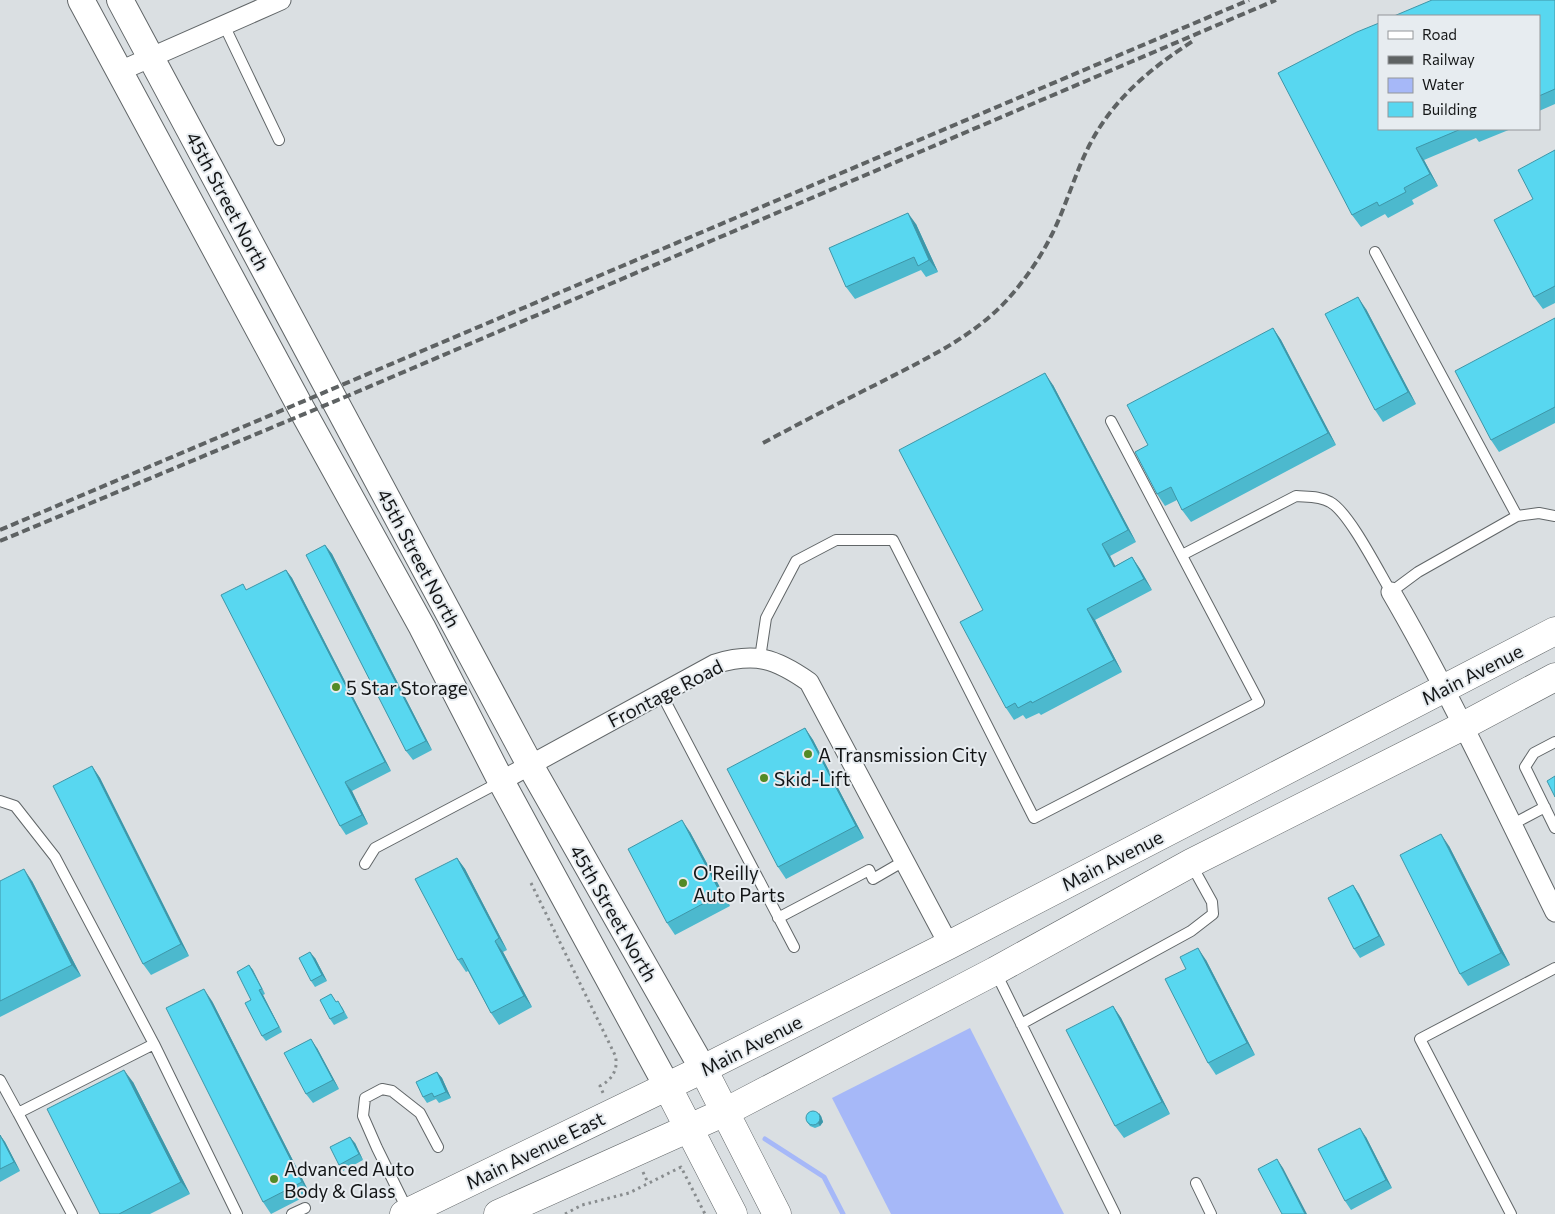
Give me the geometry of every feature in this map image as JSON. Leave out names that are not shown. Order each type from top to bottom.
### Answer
[{"type":"main road","name":"45th Street North","points":[[81,0],[300,408],[422,627],[501,782],[667,1086]]},
{"type":"main road","name":"45th Street North","points":[[120,0],[530,765],[703,1070],[777,1214]]},
{"type":"main road","name":"Main Avenue","points":[[667,1086],[703,1070],[949,945],[1555,631]]},
{"type":"main road","name":"Main Avenue","points":[[690,1127],[725,1112],[995,971],[1191,863],[1555,677]]},
{"type":"main road","points":[[667,1086],[690,1127],[733,1214]]},
{"type":"main road","name":"Main Avenue East","points":[[406,1213],[667,1086]]},
{"type":"main road","points":[[498,1214],[690,1127]]},
{"type":"street","points":[[120,71],[281,0]]},
{"type":"street","points":[[1391,592],[1443,689],[1554,908]]},
{"type":"street","name":"Frontage Road","points":[[501,782],[715,664],[734,658],[760,658],[789,668],[808,682],[949,945]]},
{"type":"lane","points":[[224,25],[279,140]]},
{"type":"lane","points":[[1375,252],[1517,516]]},
{"type":"lane","points":[[760,658],[766,618],[796,561],[836,540],[893,540],[1034,818],[1259,702],[1111,421]]},
{"type":"lane","points":[[1182,555],[1296,496],[1314,497],[1331,502],[1344,514],[1391,592],[1418,572],[1517,516],[1539,513],[1555,516]]},
{"type":"lane","points":[[661,693],[794,947]]},
{"type":"lane","points":[[1555,742],[1534,752],[1525,767],[1555,828]]},
{"type":"lane","points":[[365,864],[375,848],[501,782]]},
{"type":"lane","points":[[0,801],[15,806],[55,857],[154,1044],[237,1214]]},
{"type":"lane","points":[[1512,825],[1545,807]]},
{"type":"lane","points":[[778,918],[868,870],[873,879],[904,861]]},
{"type":"lane","points":[[1021,1024],[1191,932],[1213,914],[1212,902],[1191,863]]},
{"type":"lane","points":[[1511,1214],[1420,1039],[1555,968]]},
{"type":"lane","points":[[995,971],[1115,1214]]},
{"type":"lane","points":[[18,1113],[154,1044]]},
{"type":"lane","points":[[0,1080],[72,1214]]},
{"type":"lane","points":[[406,1213],[363,1116],[365,1098],[382,1089],[392,1092],[420,1113],[438,1147]]},
{"type":"lane","points":[[1196,1183],[1211,1214]]},
{"type":"lane","points":[[292,1214],[305,1208]]},
{"type":"path","points":[[528,876],[617,1060],[613,1076],[600,1086],[604,1094]]},
{"type":"path","points":[[565,1214],[582,1205],[630,1193],[681,1167],[705,1214]]},
{"type":"path","points":[[642,1170],[648,1184]]},
{"type":"water","points":[[970,1028],[1064,1214],[891,1214],[832,1098]]},
{"type":"building","points":[[1432,0],[1555,0],[1555,89],[1540,96],[1540,15],[1396,15]]},
{"type":"building","points":[[1378,23],[1378,130],[1459,130],[1416,148],[1430,174],[1404,188],[1406,192],[1379,206],[1377,202],[1352,215],[1278,73],[1357,32]]},
{"type":"building","points":[[1555,150],[1555,286],[1534,297],[1494,220],[1533,199],[1518,170]]},
{"type":"building","points":[[908,213],[929,260],[918,266],[914,257],[846,287],[829,248]]},
{"type":"building","points":[[1358,297],[1408,392],[1375,410],[1325,314]]},
{"type":"building","points":[[1555,318],[1555,407],[1491,440],[1455,371]]},
{"type":"building","points":[[1273,328],[1328,433],[1182,510],[1171,487],[1157,494],[1135,452],[1148,445],[1127,405]]},
{"type":"building","points":[[1045,373],[1128,530],[1102,544],[1114,567],[1132,557],[1144,579],[1087,609],[1114,660],[1032,703],[1031,701],[1018,708],[1015,703],[1006,708],[960,622],[983,610],[899,450]]},
{"type":"building","points":[[325,545],[426,741],[406,751],[306,555]]},
{"type":"building","points":[[286,570],[385,762],[345,782],[362,815],[340,826],[221,595],[243,584],[246,590]]},
{"type":"building","points":[[805,728],[856,826],[778,867],[727,769]]},
{"type":"building","points":[[92,766],[181,944],[143,964],[53,786]]},
{"type":"building","points":[[1555,776],[1555,797],[1547,781]]},
{"type":"building","name":"O'Reilly Auto Parts","points":[[682,820],[721,894],[667,923],[628,849]]},
{"type":"building","points":[[1441,834],[1501,953],[1460,974],[1400,855]]},
{"type":"building","points":[[457,858],[499,938],[495,941],[524,996],[491,1013],[462,958],[458,960],[415,879]]},
{"type":"building","points":[[24,869],[72,965],[0,1001],[0,881]]},
{"type":"building","points":[[1353,885],[1379,936],[1354,949],[1328,898]]},
{"type":"building","points":[[1198,948],[1247,1043],[1208,1063],[1165,979],[1186,969],[1180,957]]},
{"type":"building","points":[[310,952],[322,975],[311,981],[299,958]]},
{"type":"building","points":[[249,965],[262,989],[259,990],[279,1027],[262,1036],[245,1003],[251,1000],[237,972]]},
{"type":"building","points":[[204,989],[302,1182],[263,1202],[166,1008]]},
{"type":"building","points":[[331,994],[336,1002],[338,1001],[344,1012],[330,1019],[320,1000]]},
{"type":"building","points":[[1113,1006],[1162,1102],[1115,1126],[1066,1030]]},
{"type":"building","points":[[311,1039],[333,1080],[306,1094],[284,1053]]},
{"type":"building","points":[[124,1070],[181,1182],[119,1214],[100,1214],[47,1109]]},
{"type":"building","points":[[437,1072],[446,1092],[434,1097],[432,1093],[423,1097],[416,1082]]},
{"type":"building","points":[[813,1111],[818,1113],[820,1118],[818,1123],[813,1125],[808,1123],[806,1118],[808,1113]]},
{"type":"building","points":[[1360,1128],[1386,1180],[1345,1201],[1318,1149]]},
{"type":"building","points":[[0,1135],[14,1162],[0,1169]]},
{"type":"building","points":[[350,1137],[359,1154],[339,1165],[330,1147]]},
{"type":"building","points":[[1277,1159],[1305,1214],[1282,1214],[1258,1169]]},
{"type":"waterway","points":[[765,1139],[824,1177],[843,1214]]},
{"type":"railway","points":[[0,530],[1249,0]]},
{"type":"railway","points":[[0,541],[345,397],[1276,0]]},
{"type":"railway","points":[[763,443],[947,347],[979,326],[1007,300],[1034,266],[1050,238],[1085,154],[1110,112],[1148,73],[1193,41]]},
{"type":"place","name":"5 Star Storage","points":[[336,687]]},
{"type":"place","name":"A Transmission City","points":[[808,754]]},
{"type":"place","name":"Skid-Lift","points":[[764,778]]},
{"type":"place","name":"O'Reilly Auto Parts","points":[[683,883]]},
{"type":"place","name":"Advanced Auto Body & Glass","points":[[274,1179]]}]
